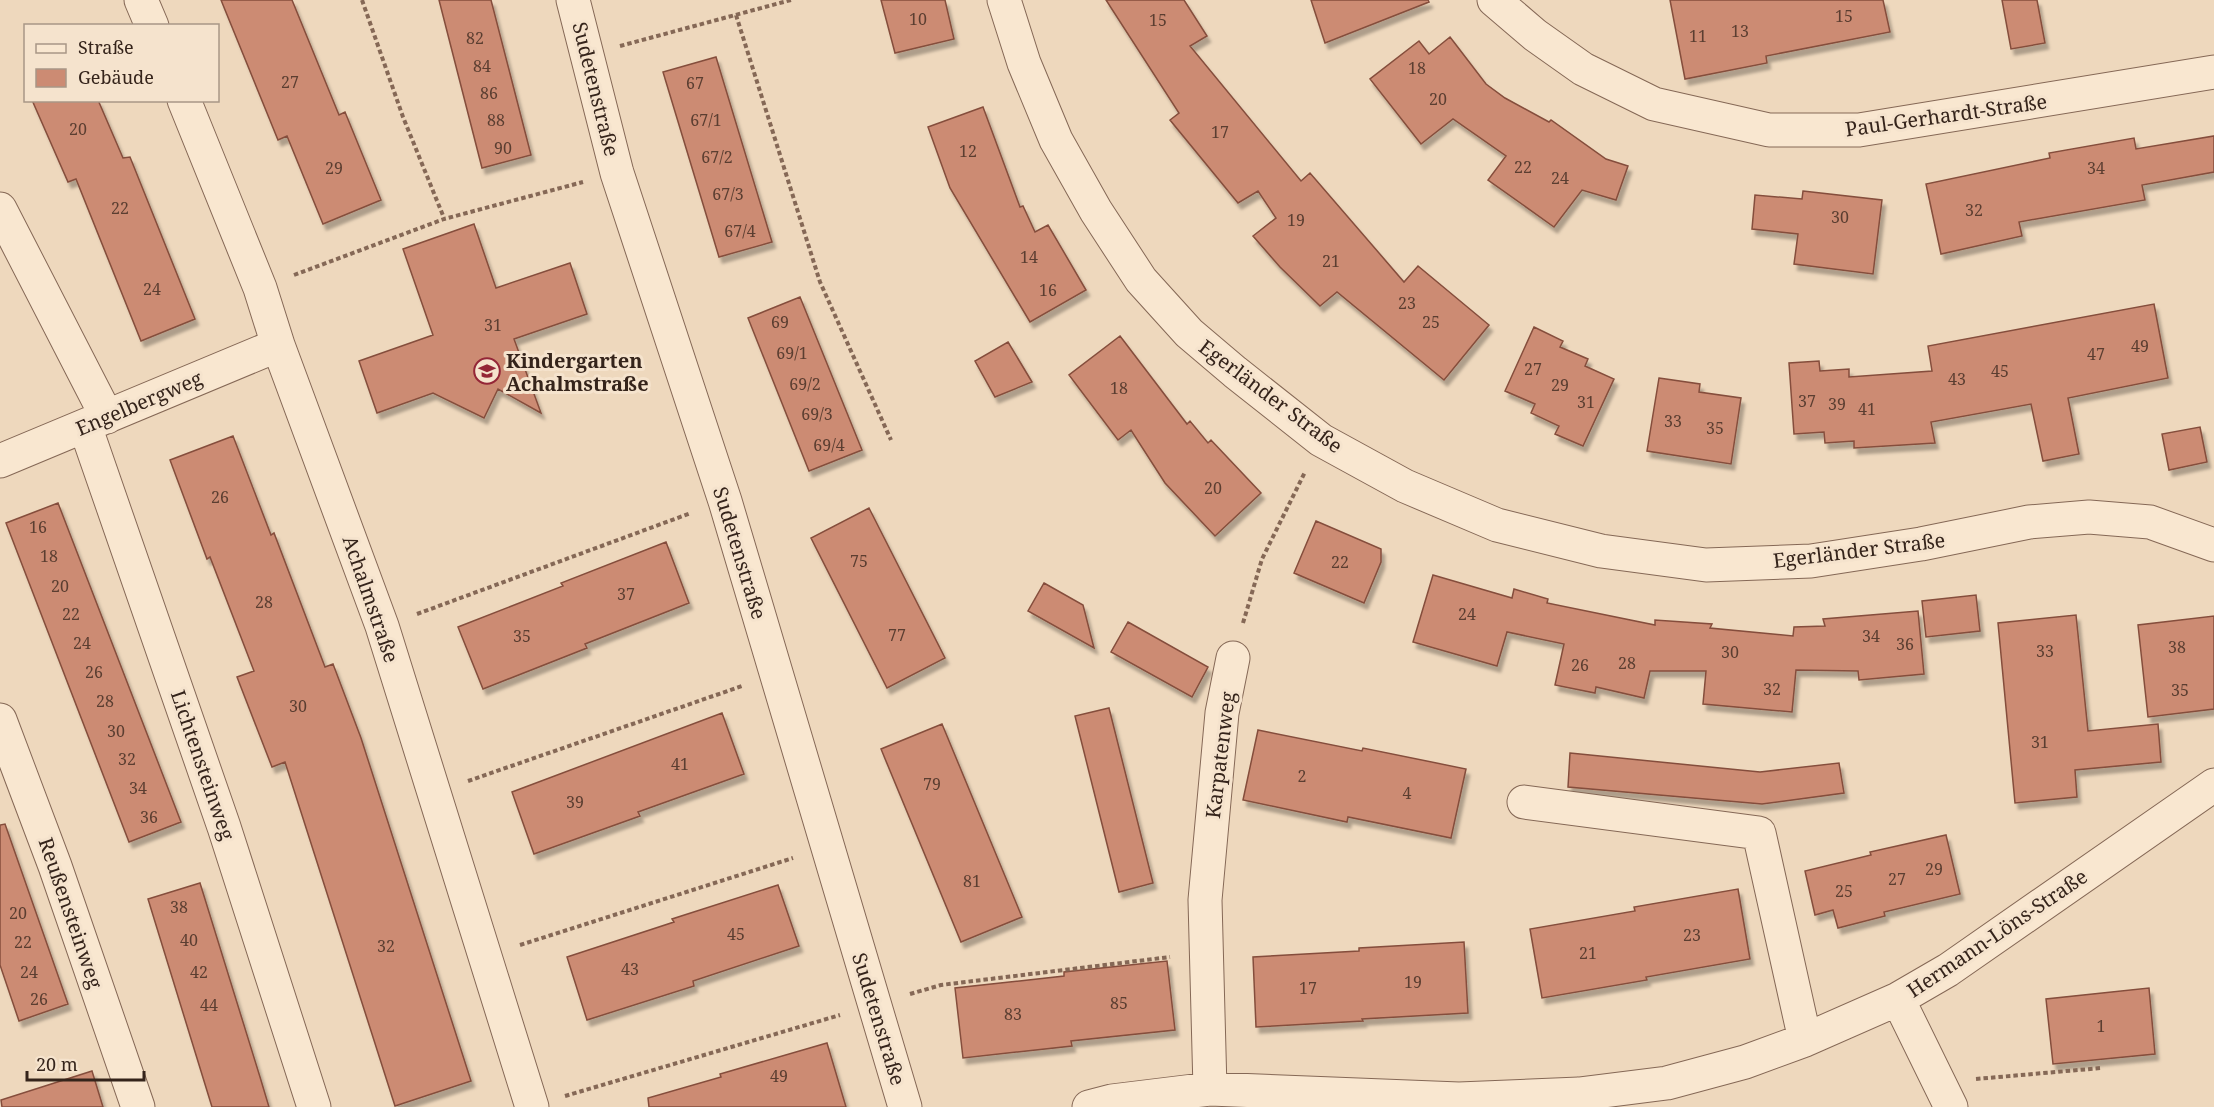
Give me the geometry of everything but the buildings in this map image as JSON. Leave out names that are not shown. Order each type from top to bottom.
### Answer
[{"type":"street","points":[[141,0],[151,24]]},
{"type":"street","name":"Sudetenstraße","points":[[573,0],[617,173],[725,501],[905,1107]]},
{"type":"street","name":"Egerländer Straße","points":[[1004,0],[1024,63],[1056,140],[1096,211],[1141,280],[1189,333],[1322,440],[1405,486],[1497,525],[1601,551],[1706,565],[1811,561],[1921,544],[2029,522],[2089,517],[2150,522],[2214,545]]},
{"type":"street","name":"Paul-Gerhardt-Straße","points":[[1494,0],[1534,35],[1583,69],[1654,104],[1769,130],[1859,130],[2214,72]]},
{"type":"street","name":"Achalmstraße","points":[[185,102],[260,288],[278,345],[382,626],[532,1107]]},
{"type":"street","name":"Lichtensteinweg","points":[[0,209],[96,421],[314,1107]]},
{"type":"street","name":"Engelbergweg","points":[[0,461],[278,345]]},
{"type":"street","name":"Karpatenweg","points":[[1210,1089],[1205,900],[1222,713],[1233,658]]},
{"type":"street","name":"Reußensteinweg","points":[[0,720],[55,866],[138,1107]]},
{"type":"street","name":"Hermann-Löns-Straße","points":[[1089,1107],[1112,1101],[1210,1089],[1459,1099],[1579,1094],[1667,1083],[1745,1062],[1805,1040],[1898,999],[1948,970],[2214,785]]},
{"type":"street","points":[[1524,802],[1760,833],[1805,1040]]},
{"type":"street","points":[[1898,999],[1945,1094]]},
{"type":"path","points":[[362,0],[403,117],[444,219]]},
{"type":"path","points":[[588,55],[791,0]]},
{"type":"path","points":[[736,15],[820,282],[891,440]]},
{"type":"path","points":[[260,288],[444,219],[617,173]]},
{"type":"path","points":[[1233,658],[1262,559],[1322,440]]},
{"type":"path","points":[[382,626],[725,501]]},
{"type":"path","points":[[434,792],[776,674]]},
{"type":"path","points":[[485,957],[828,847]]},
{"type":"path","points":[[532,1107],[941,985],[1206,952]]},
{"type":"path","points":[[1945,1094],[2101,1068]]},
{"type":"place","name":"Kindergarten Achalmstraße","points":[[487,371]]}]
